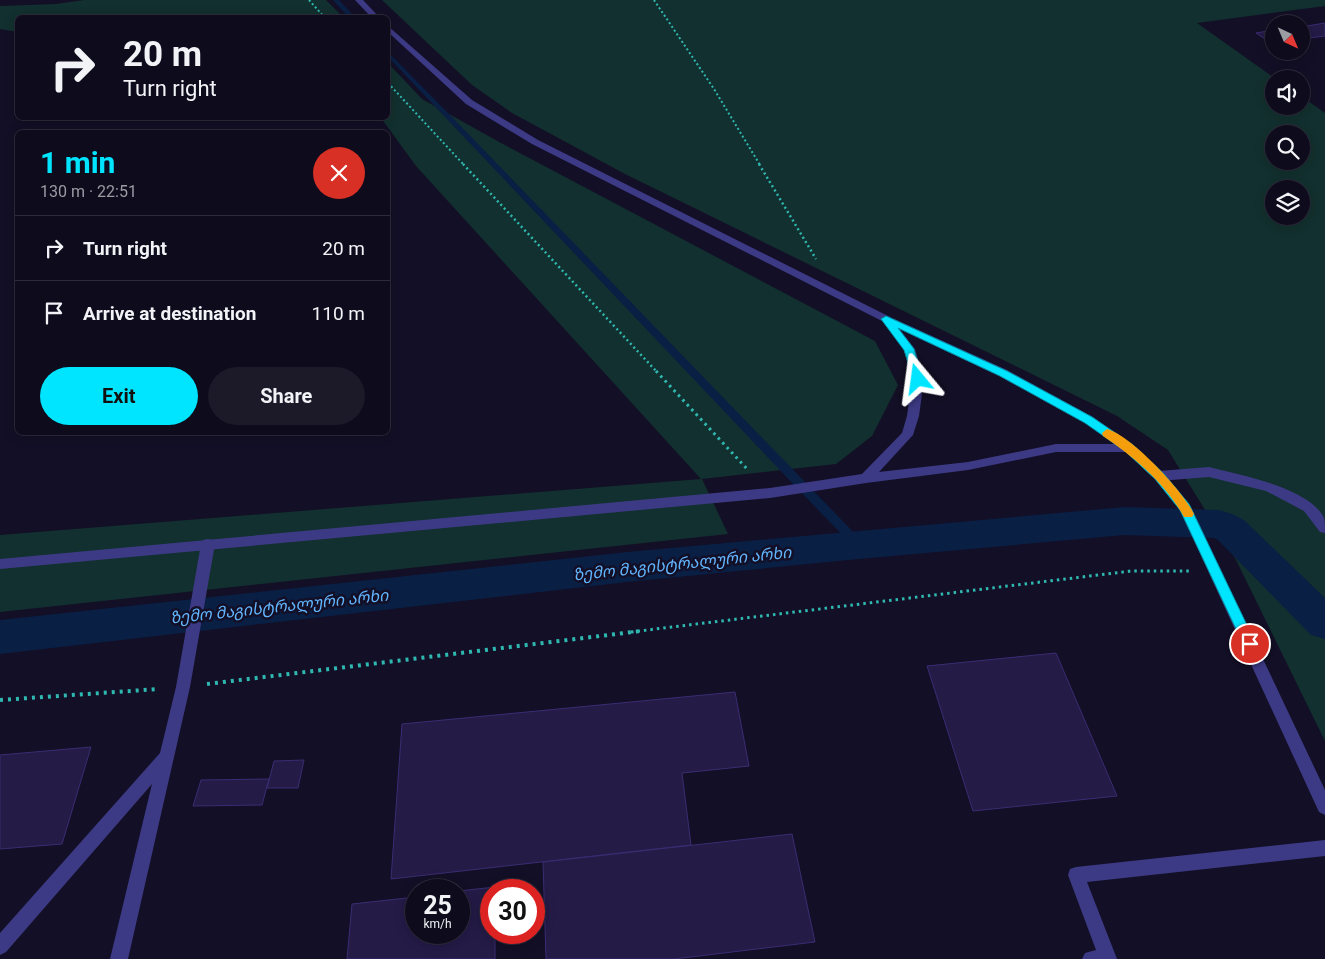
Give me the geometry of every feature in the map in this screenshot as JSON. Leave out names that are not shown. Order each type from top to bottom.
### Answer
[{"type":"street","points":[[359,0],[374,15]]},
{"type":"street","points":[[390,30],[469,102],[535,142],[886,319],[1003,373],[1089,420],[1129,448],[1159,476],[1185,507],[1325,807]]},
{"type":"street","points":[[866,478],[907,435],[913,416],[918,379],[909,349],[886,319]]},
{"type":"street","points":[[0,564],[770,494],[866,478],[968,466],[1056,448],[1129,448]]},
{"type":"street","points":[[1159,476],[1209,472],[1270,487],[1309,508],[1325,528]]},
{"type":"street","points":[[119,959],[183,687],[208,544]]},
{"type":"street","points":[[0,946],[167,756]]},
{"type":"street","points":[[1102,958],[1076,875],[1325,848]]},
{"type":"path","points":[[309,0],[322,15]]},
{"type":"path","points":[[654,0],[714,89],[837,294]]},
{"type":"path","points":[[390,85],[770,494]]},
{"type":"path","points":[[0,700],[183,687],[1131,571],[1213,565]]},
{"type":"green space","points":[[84,0],[326,0],[341,15],[15,15],[15,32],[0,29],[0,6],[56,4]]},
{"type":"green space","points":[[382,0],[1325,0],[1325,6],[1197,23],[1265,71],[1265,115],[1310,115],[1310,102],[1325,113],[1325,741],[1236,560],[1168,450],[1117,416],[625,174],[512,113],[472,85]]},
{"type":"green space","points":[[390,65],[422,99],[501,143],[875,341],[898,385],[872,436],[836,464],[702,479],[728,534],[0,612],[0,535],[701,479],[416,166],[382,120],[390,120]]},
{"type":"building","points":[[1325,23],[1325,36],[1310,38],[1310,26]]},
{"type":"building","points":[[1265,32],[1265,39],[1256,33]]},
{"type":"building","points":[[1056,653],[1117,796],[973,811],[927,666]]},
{"type":"building","points":[[735,692],[749,766],[682,773],[691,845],[391,879],[402,724]]},
{"type":"building","points":[[91,747],[62,844],[0,849],[0,755]]},
{"type":"building","points":[[304,760],[298,788],[267,788],[274,761]]},
{"type":"building","points":[[269,779],[262,805],[193,806],[201,780]]},
{"type":"building","points":[[792,834],[815,942],[674,959],[546,959],[543,862]]},
{"type":"building","points":[[480,889],[480,944],[495,944],[495,959],[347,959],[352,904],[405,898],[405,944],[470,944],[470,890]]},
{"type":"waterway","points":[[336,0],[350,15]]},
{"type":"waterway","points":[[390,56],[859,545]]},
{"type":"waterway","name":"ზემო მაგისტრალური არხი","points":[[0,637],[627,567],[1125,521],[1219,524],[1231,530],[1325,623]]},
{"type":"slow traffic","points":[[1107,433],[1129,448],[1159,476],[1185,507],[1188,514]]},
{"type":"route","points":[[918,379],[909,349],[886,319],[1003,373],[1089,420],[1129,448],[1159,476],[1185,507],[1250,644]]}]
